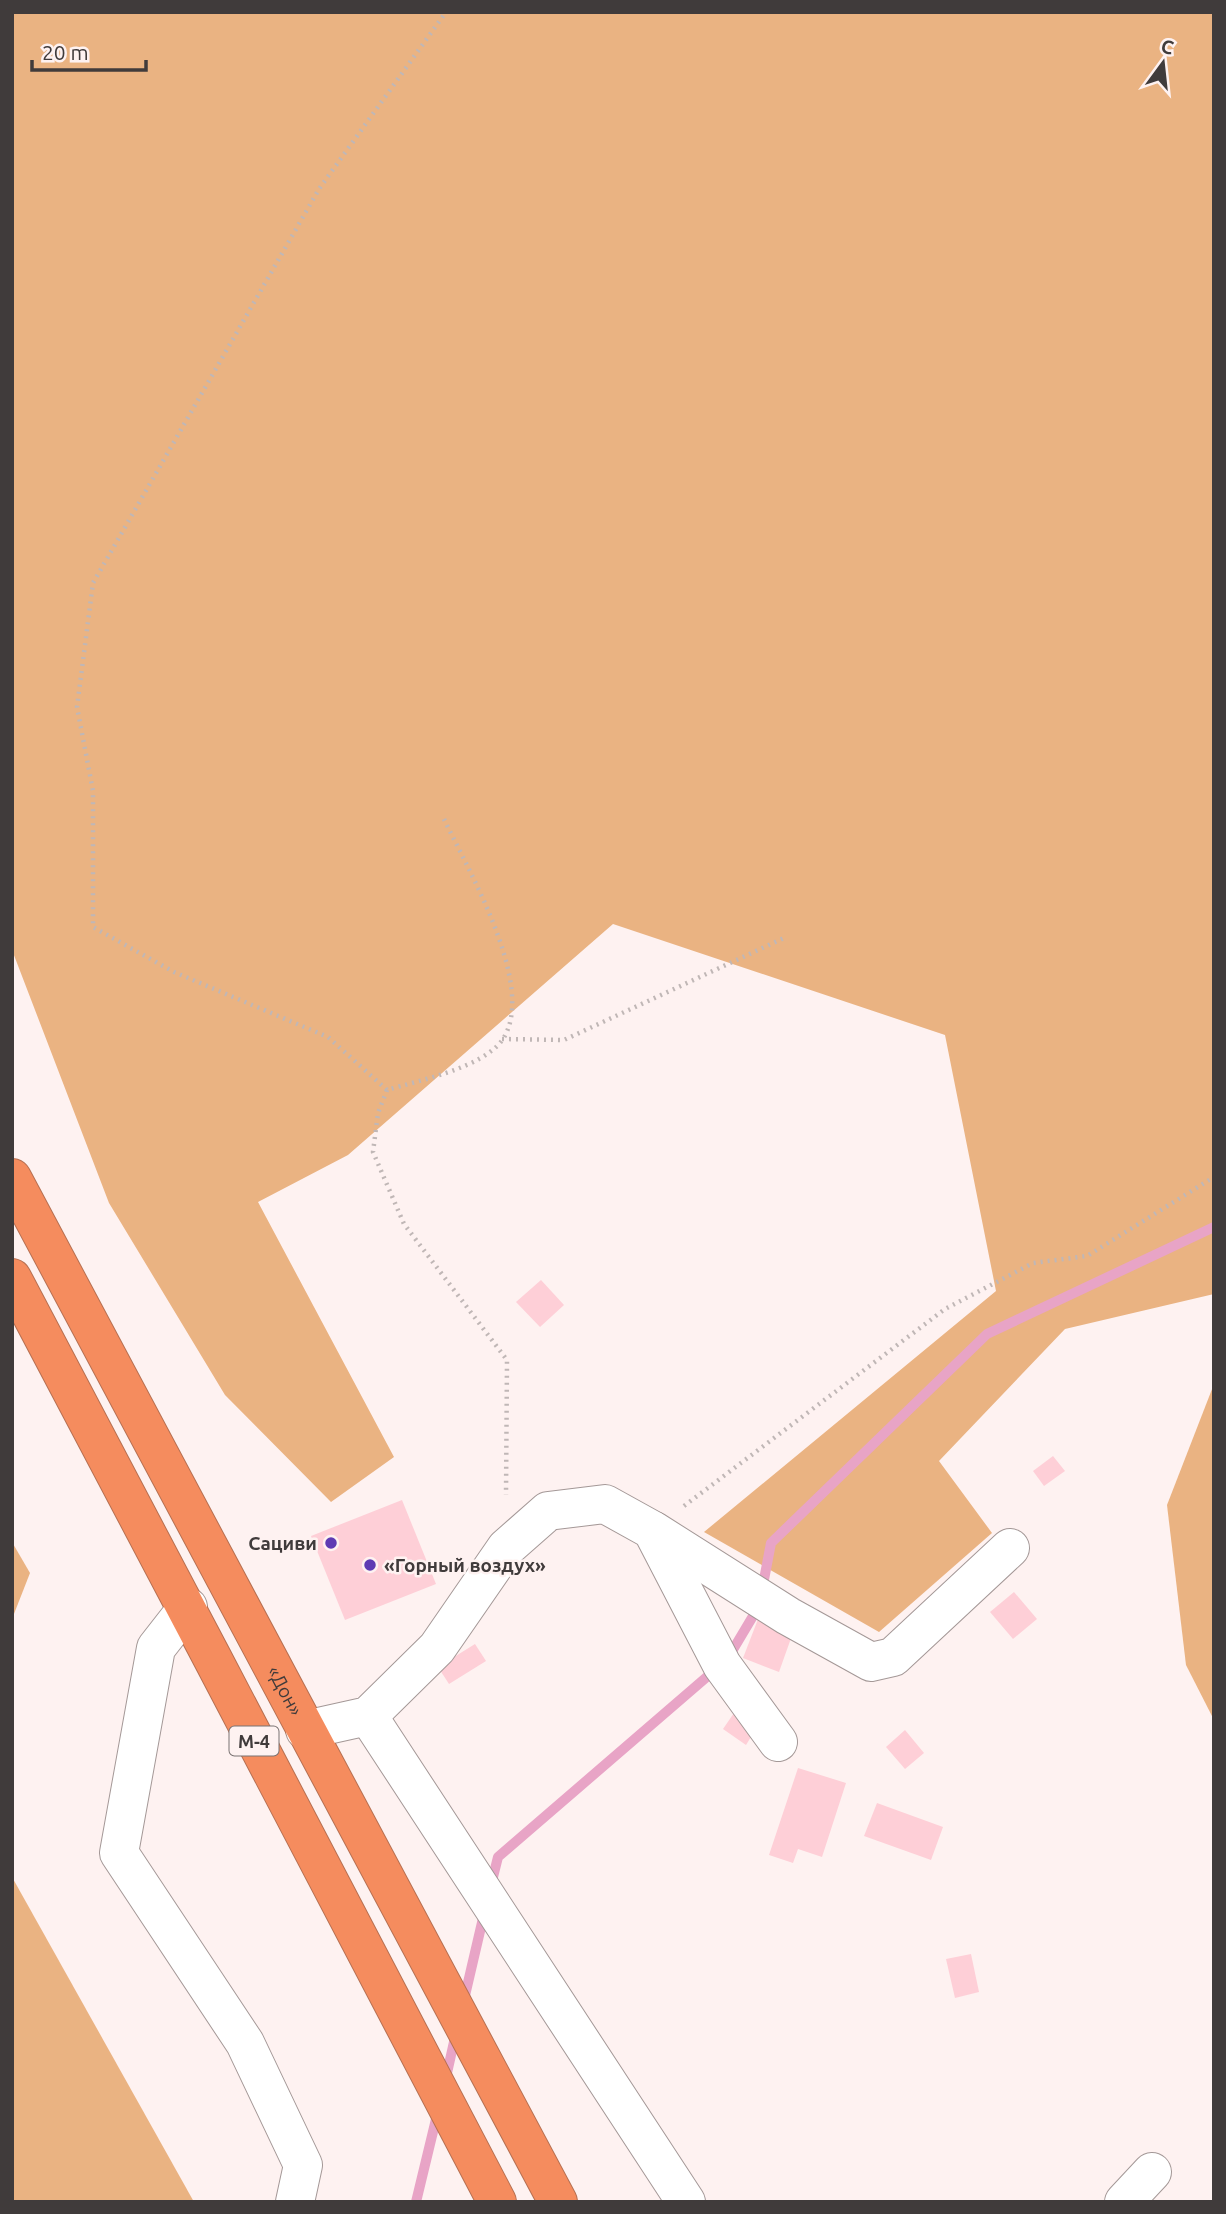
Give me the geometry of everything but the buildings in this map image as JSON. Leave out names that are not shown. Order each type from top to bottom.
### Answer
[{"type":"highway","name":"«Дон»","points":[[12,1178],[558,2202]]},
{"type":"highway","name":"М-4","points":[[12,1279],[188,1607],[259,1752],[497,2202]]},
{"type":"street","points":[[305,1730],[368,1716],[437,1648],[506,1548],[548,1511],[605,1504],[652,1530],[788,1616],[871,1662],[892,1657],[1010,1548]]},
{"type":"street","points":[[652,1530],[722,1665],[778,1742]]},
{"type":"street","points":[[188,1607],[156,1648],[119,1853],[245,2043],[303,2165],[295,2202]]},
{"type":"street","points":[[368,1716],[686,2202]]},
{"type":"street","points":[[1124,2202],[1152,2172]]},
{"type":"path","points":[[387,1090],[328,1037],[174,972],[93,927],[93,792],[77,707],[93,583],[319,189],[446,12]]},
{"type":"path","points":[[387,1090],[466,1067],[502,1040],[514,1007],[502,942],[444,819]]},
{"type":"path","points":[[502,1040],[564,1040],[784,938]]},
{"type":"path","points":[[387,1090],[378,1112],[373,1152],[404,1224],[507,1360],[506,1548]]},
{"type":"path","points":[[652,1530],[945,1309],[1034,1263],[1087,1256],[1214,1177]]},
{"type":"shaded area","points":[[12,12],[1214,12],[1214,1294],[1065,1329],[939,1461],[992,1533],[879,1632],[704,1532],[996,1291],[945,1035],[613,924],[348,1155],[258,1202],[394,1457],[331,1502],[225,1395],[109,1203],[12,950]]},
{"type":"shaded area","points":[[1214,1384],[1214,1720],[1186,1665],[1167,1505]]},
{"type":"shaded area","points":[[12,1542],[30,1573],[12,1619]]},
{"type":"shaded area","points":[[12,1877],[194,2202],[12,2202]]},
{"type":"waterway","points":[[762,1590],[771,1543],[987,1334],[1214,1227]]},
{"type":"waterway","points":[[728,1658],[759,1606]]},
{"type":"waterway","points":[[491,1885],[498,1857],[716,1669]]},
{"type":"waterway","points":[[463,2004],[484,1914]]},
{"type":"waterway","points":[[445,2082],[456,2033]]},
{"type":"waterway","points":[[416,2202],[438,2111]]},
{"type":"place","name":"Сациви","points":[[331,1543]]},
{"type":"place","name":"«Горный воздух»","points":[[370,1565]]}]
